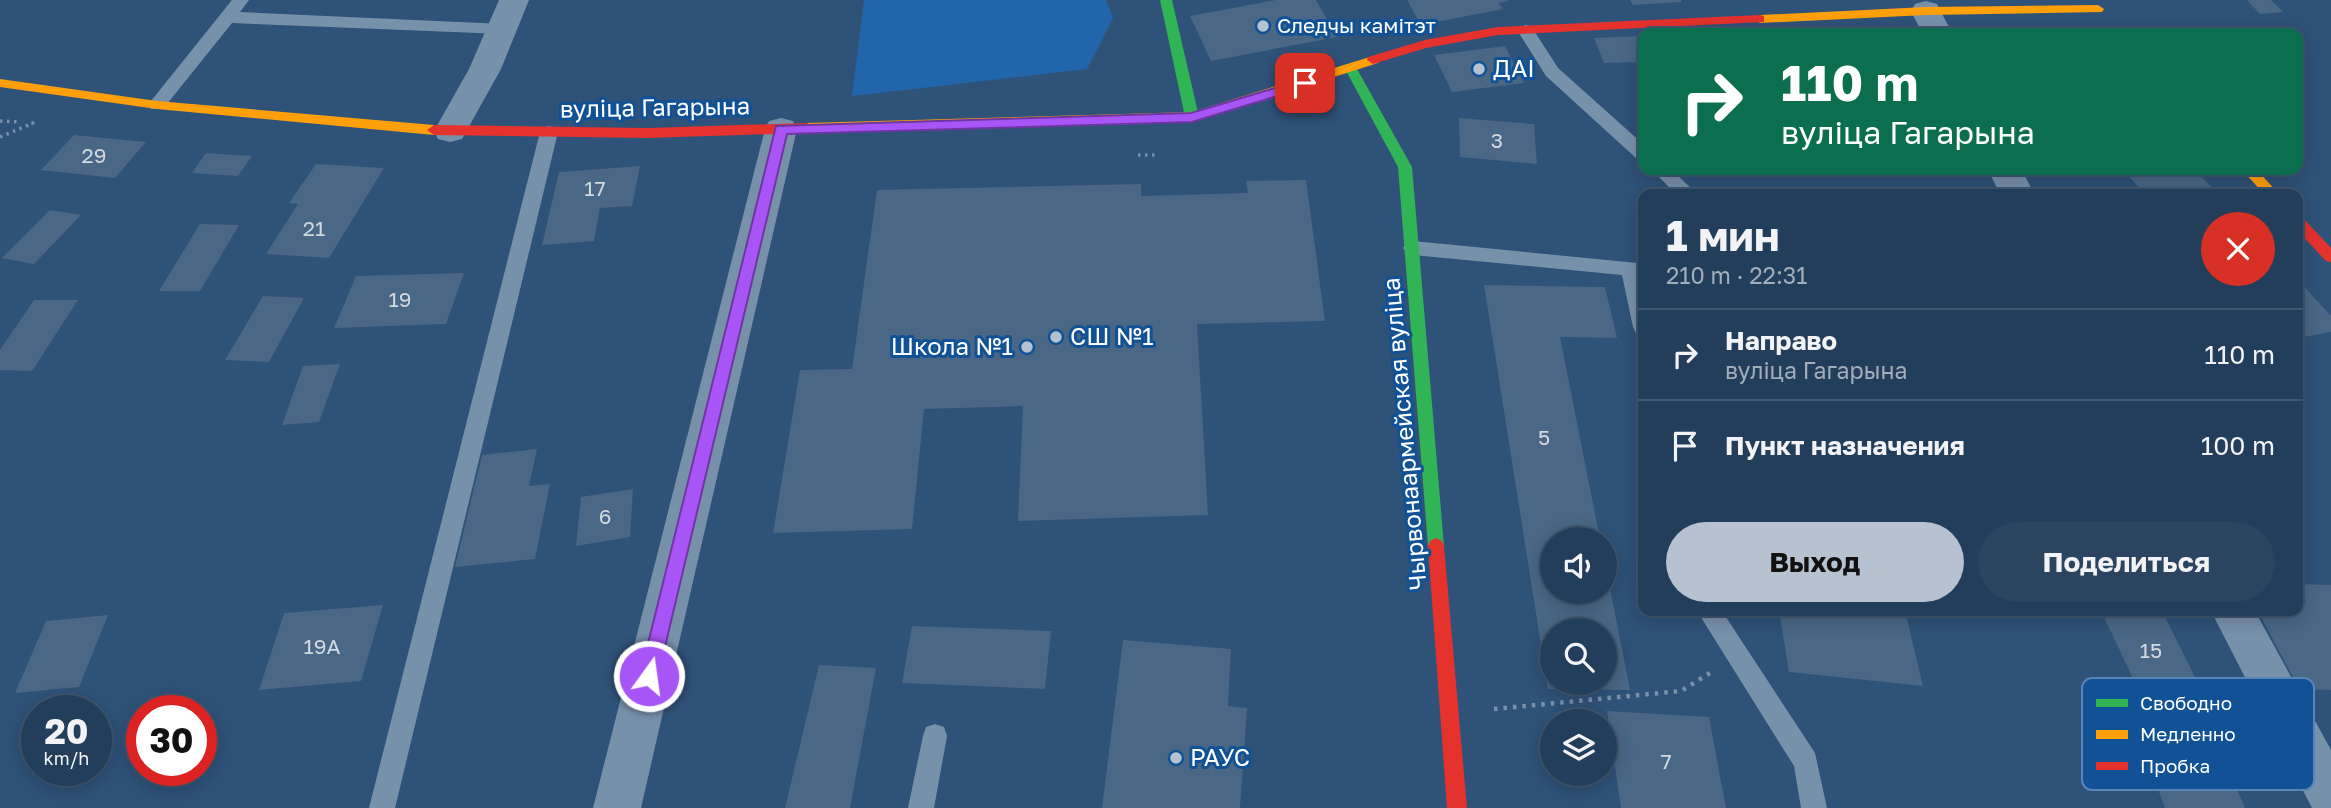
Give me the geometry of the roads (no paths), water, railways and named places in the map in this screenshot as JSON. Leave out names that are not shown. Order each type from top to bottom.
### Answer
[{"type":"street","points":[[450,131],[485,69],[514,0]]},
{"type":"street","points":[[1166,0],[1192,117]]},
{"type":"street","name":"вуліца Гагарына","points":[[0,83],[157,105],[450,131],[781,129],[1192,117],[1425,44],[1498,31],[1852,8],[1931,22],[2098,9]]},
{"type":"street","name":"Чырвонаармейская вуліца","points":[[1350,69],[1405,167],[1457,808]]},
{"type":"street","points":[[617,808],[781,129]]},
{"type":"street","points":[[2254,175],[2267,189]]},
{"type":"street","points":[[2303,227],[2329,252]]},
{"type":"street","points":[[2235,616],[2271,678]]},
{"type":"street","points":[[2314,752],[2325,771]]},
{"type":"lane","points":[[157,105],[241,0]]},
{"type":"lane","points":[[227,17],[503,29]]},
{"type":"lane","points":[[1525,30],[1552,72],[1638,149]]},
{"type":"lane","points":[[382,808],[549,132]]},
{"type":"lane","points":[[1667,175],[1682,189]]},
{"type":"lane","points":[[1413,248],[1630,268],[1638,304]]},
{"type":"lane","points":[[1712,616],[1805,762],[1814,808]]},
{"type":"lane","points":[[920,808],[935,736]]},
{"type":"place","name":"Следчы камітэт","points":[[1263,26]]},
{"type":"place","name":"ДАІ","points":[[1479,69]]},
{"type":"place","name":"СШ №1","points":[[1056,337]]},
{"type":"place","name":"Школа №1","points":[[1027,347]]},
{"type":"place","name":"РАУС","points":[[1176,758]]}]
